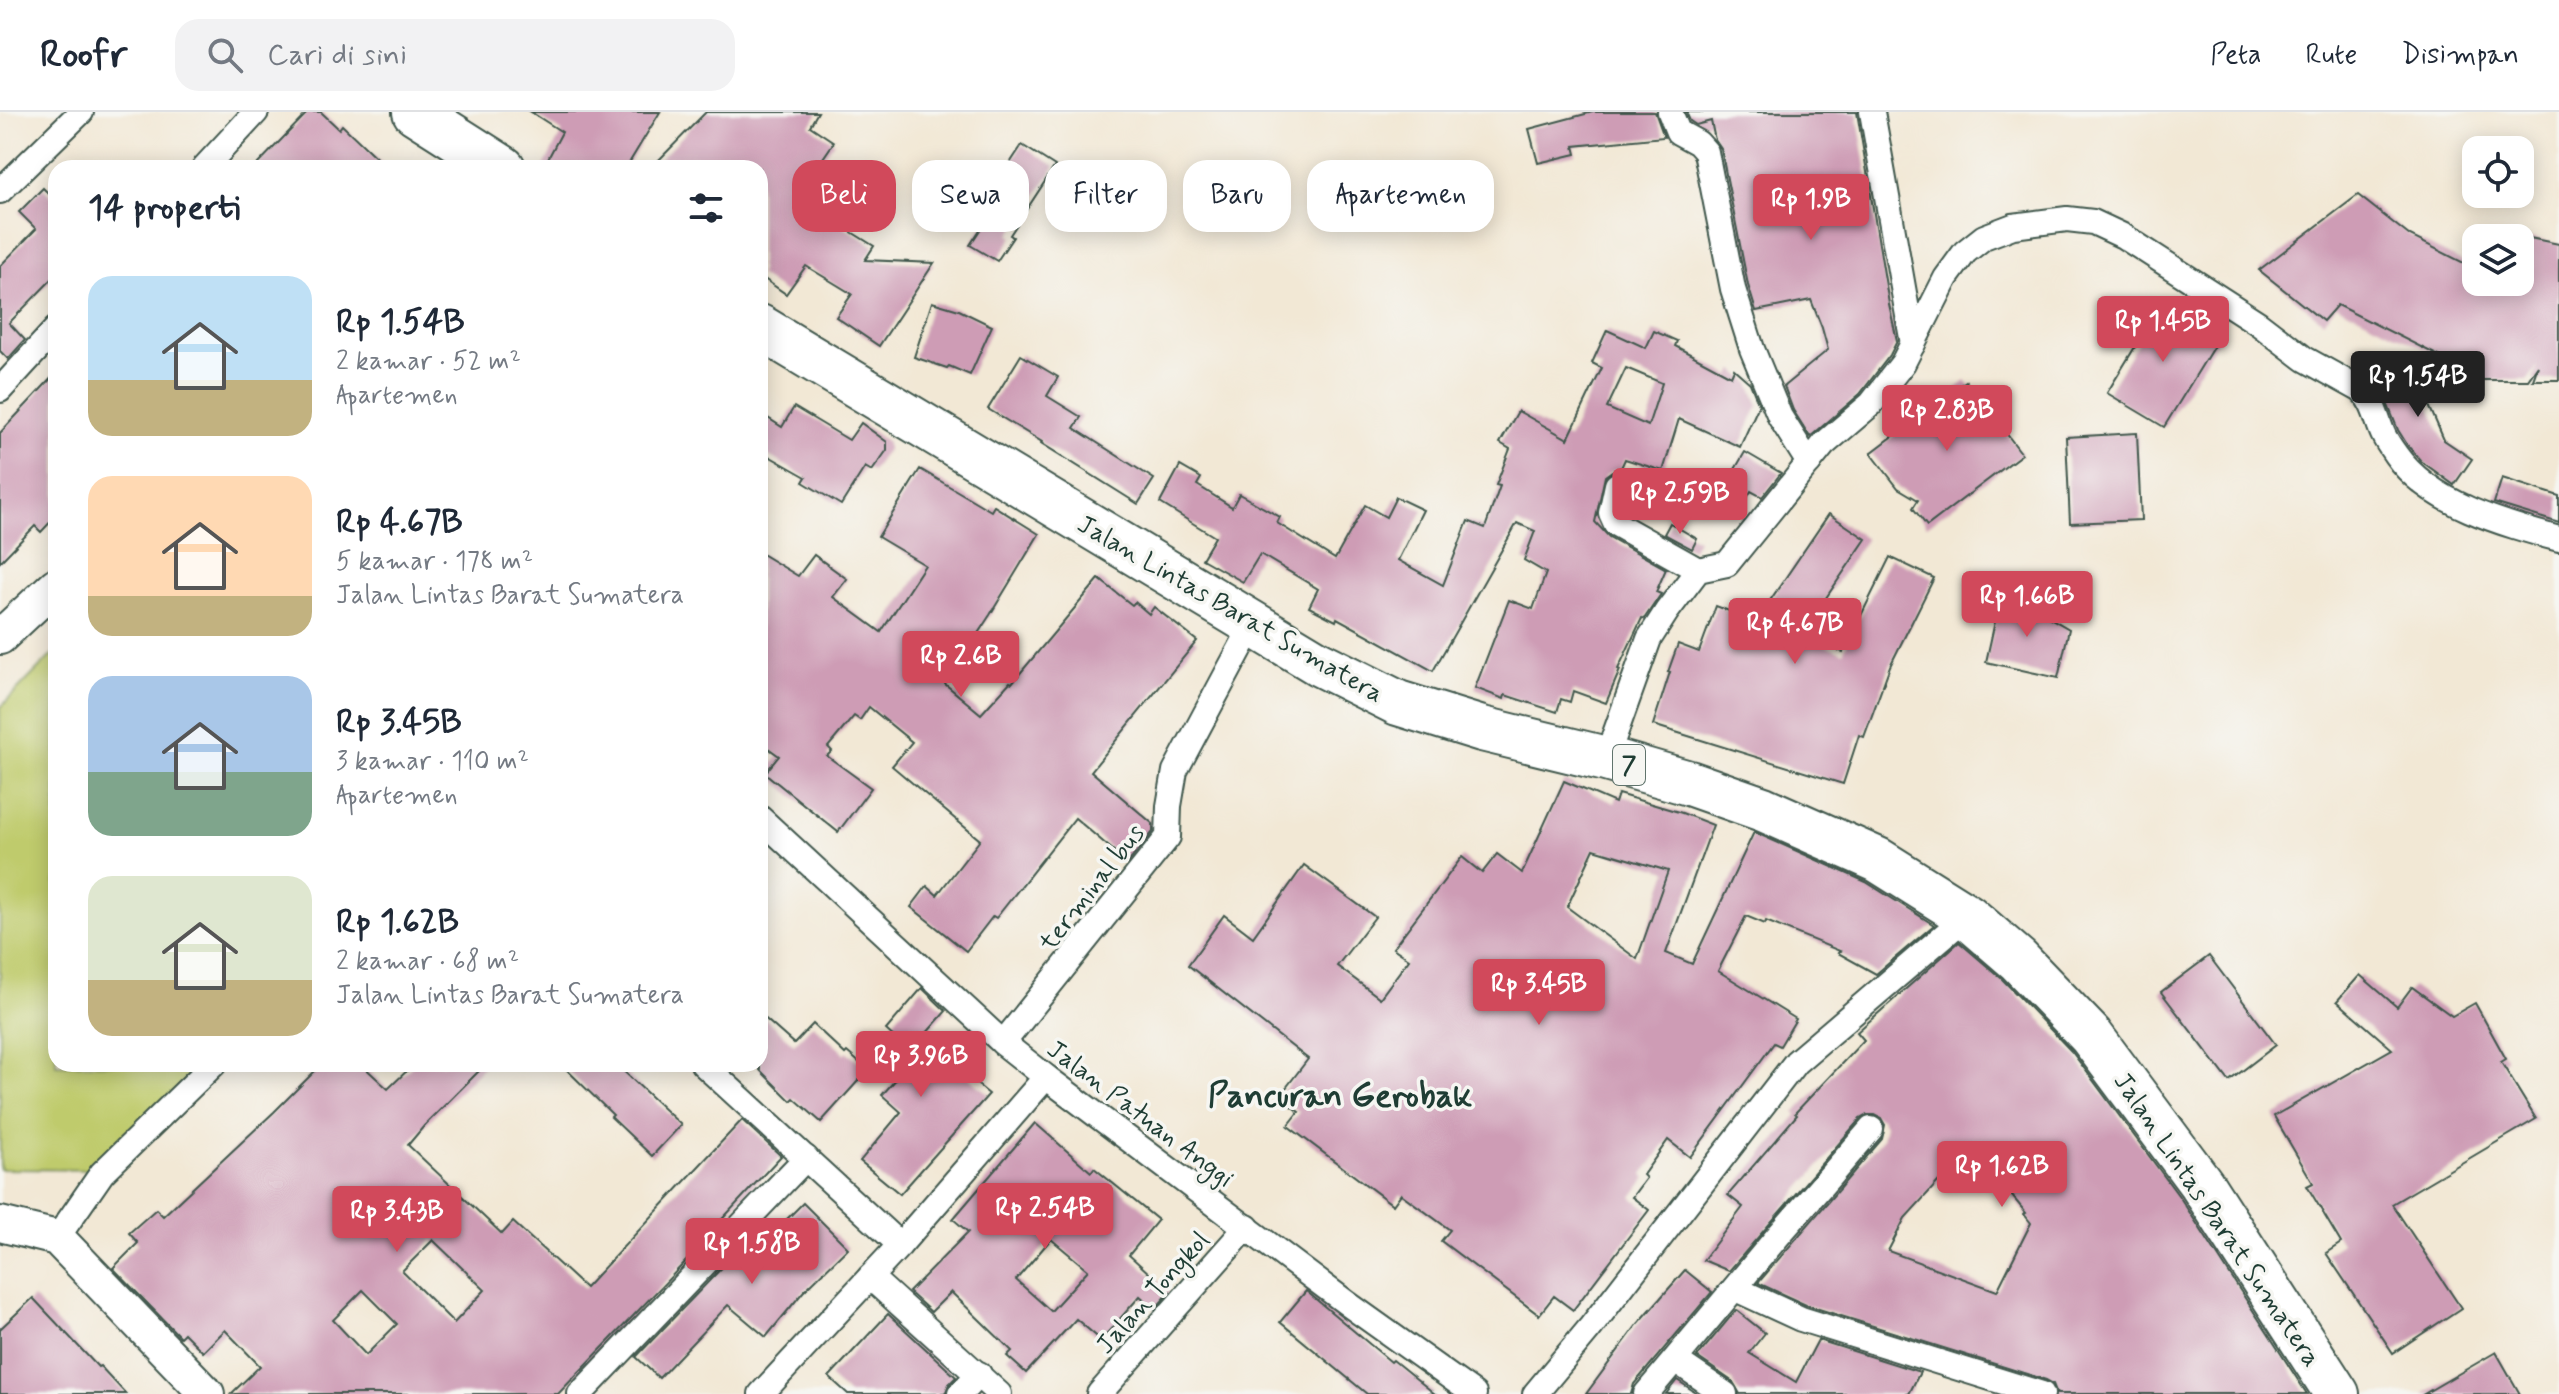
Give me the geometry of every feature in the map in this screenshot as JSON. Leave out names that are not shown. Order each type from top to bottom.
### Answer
[{"type":"highway","points":[[415,112],[481,160]]},
{"type":"highway","name":"Jalan Lintas Barat Sumatera","points":[[768,332],[1318,663],[1398,703],[1482,729],[1689,783],[1763,809],[1878,860],[1967,916],[2018,960],[2091,1036],[2202,1185],[2337,1394]]},
{"type":"street","points":[[0,191],[81,112]]},
{"type":"street","points":[[211,160],[256,112]]},
{"type":"street","points":[[1670,112],[1678,132],[1698,143],[1706,152],[1733,289],[1752,349],[1780,417],[1809,463]]},
{"type":"street","points":[[1872,112],[1913,344]]},
{"type":"street","points":[[1617,485],[1611,513],[1616,524],[1698,570],[1727,564],[1824,444],[1871,404],[1903,363],[1946,278],[1965,252],[1984,237],[2013,226],[2067,219],[2093,222],[2123,236],[2258,323],[2305,359],[2361,390],[2368,397],[2384,437],[2400,460],[2424,484],[2472,512],[2559,539]]},
{"type":"street","points":[[0,390],[48,338]]},
{"type":"street","points":[[1606,759],[1649,639],[1698,570]]},
{"type":"street","points":[[0,637],[48,592]]},
{"type":"street","name":"terminal bus","points":[[1003,1043],[1168,837],[1175,771],[1254,623]]},
{"type":"street","name":"Jalan Patuan Anggi","points":[[768,825],[1003,1043],[1348,1304],[1474,1394]]},
{"type":"street","points":[[1535,1394],[1590,1328],[1796,1062],[1967,916]]},
{"type":"street","points":[[57,1238],[102,1173],[206,1072]]},
{"type":"street","points":[[712,1072],[900,1245]]},
{"type":"street","points":[[761,1394],[900,1245],[1046,1077]]},
{"type":"street","points":[[1646,1394],[1871,1129]]},
{"type":"street","points":[[580,1394],[806,1158]]},
{"type":"street","points":[[0,1224],[57,1238],[207,1394]]},
{"type":"street","name":"Jalan Tongkol","points":[[1099,1394],[1247,1227]]},
{"type":"street","points":[[870,1277],[999,1394]]},
{"type":"street","points":[[1736,1289],[1801,1319],[2042,1394]]},
{"type":"street","points":[[1675,1360],[1725,1394]]},
{"type":"street","points":[[960,1394],[979,1374]]},
{"type":"green space","points":[[48,659],[48,1072],[208,1072],[107,1170],[0,1169],[0,708]]},
{"type":"building","points":[[308,112],[321,112],[339,129],[342,125],[379,160],[262,160]]},
{"type":"building","points":[[531,112],[660,112],[631,160],[547,160],[562,132]]},
{"type":"building","points":[[706,112],[818,112],[810,126],[834,142],[822,160],[792,160],[792,232],[852,232],[874,246],[865,260],[934,263],[879,346],[836,317],[852,294],[806,266],[786,294],[768,282],[768,160],[659,160]]},
{"type":"building","points":[[1593,112],[1655,112],[1664,137],[1574,146],[1576,154],[1538,163],[1529,129]]},
{"type":"building","points":[[1686,112],[1857,112],[1897,341],[1860,394],[1810,437],[1793,410],[1784,386],[1828,350],[1822,328],[1811,300],[1756,311],[1721,149],[1715,140],[1711,121],[1696,125]]},
{"type":"building","points":[[1022,145],[1046,160],[1045,181],[1029,206],[1029,160],[1012,160]]},
{"type":"building","points":[[43,188],[48,193],[48,283],[9,323],[25,340],[8,359],[0,351],[0,266],[36,229],[19,212]]},
{"type":"building","points":[[2358,195],[2410,236],[2462,262],[2462,296],[2534,296],[2534,239],[2559,244],[2559,380],[2533,380],[2538,366],[2528,380],[2462,380],[2465,369],[2337,305],[2323,321],[2259,270]]},
{"type":"building","points":[[979,232],[1012,232],[1010,235],[1013,237],[997,261],[970,245]]},
{"type":"building","points":[[2163,301],[2220,336],[2164,427],[2107,393]]},
{"type":"building","points":[[932,302],[959,310],[992,326],[970,375],[914,357]]},
{"type":"building","points":[[1607,330],[1646,348],[1654,331],[1677,341],[1675,346],[1731,376],[1734,369],[1750,383],[1759,405],[1740,447],[1679,419],[1663,471],[1625,459],[1620,470],[1605,476],[1595,522],[1609,537],[1666,569],[1656,592],[1661,594],[1642,618],[1606,703],[1573,691],[1570,702],[1561,699],[1557,712],[1505,695],[1504,699],[1475,688],[1509,600],[1533,609],[1546,573],[1524,560],[1535,531],[1517,523],[1433,671],[1337,618],[1336,621],[1309,607],[1318,589],[1260,554],[1243,582],[1202,559],[1215,537],[1160,503],[1180,466],[1201,478],[1197,485],[1232,507],[1239,494],[1280,517],[1277,523],[1335,559],[1365,505],[1386,517],[1396,497],[1423,510],[1398,560],[1443,585],[1468,521],[1485,528],[1500,486],[1496,485],[1510,449],[1500,443],[1518,411],[1568,439],[1602,368],[1592,363]],"holes":[[[1626,368],[1662,383],[1648,426],[1607,408]]]},
{"type":"building","points":[[1021,355],[1058,377],[1047,396],[1081,417],[1074,428],[1154,479],[1138,504],[988,409]]},
{"type":"building","points":[[2407,355],[2444,440],[2472,459],[2454,485],[2421,461],[2408,446],[2385,398],[2368,372]]},
{"type":"building","points":[[1966,381],[2022,454],[1927,526],[1913,508],[1918,500],[1898,488],[1871,453]]},
{"type":"building","points":[[48,382],[48,525],[41,532],[35,526],[0,562],[0,433]]},
{"type":"building","points":[[794,407],[849,440],[861,423],[887,442],[887,450],[872,471],[865,467],[841,505],[803,482],[806,477],[768,456],[768,418],[782,427]]},
{"type":"building","points":[[2137,433],[2141,520],[2070,523],[2066,437]]},
{"type":"building","points":[[1745,452],[1781,473],[1762,497],[1751,491],[1744,503],[1723,490]]},
{"type":"building","points":[[920,469],[991,511],[994,506],[1039,534],[945,684],[981,714],[1012,683],[1099,579],[1149,614],[1154,607],[1197,641],[1091,771],[1153,824],[1153,832],[1128,863],[1075,818],[966,951],[911,907],[927,886],[937,895],[980,840],[892,766],[912,742],[869,707],[860,720],[854,716],[828,747],[832,751],[827,756],[871,788],[838,832],[768,775],[768,769],[779,756],[768,748],[768,558],[798,576],[814,555],[847,579],[833,597],[881,632],[925,565],[878,537]]},
{"type":"building","points":[[2502,478],[2559,496],[2559,523],[2494,503]]},
{"type":"building","points":[[1829,514],[1866,539],[1800,636],[1843,652],[1890,557],[1934,578],[1890,666],[1864,737],[1859,735],[1843,784],[1653,725],[1678,644],[1699,652],[1716,606],[1756,621]]},
{"type":"building","points":[[1670,523],[1697,539],[1692,549],[1664,534]]},
{"type":"building","points":[[2002,590],[2069,629],[2058,678],[1986,662]]},
{"type":"building","points":[[1564,781],[1615,803],[1618,794],[1713,825],[1666,953],[1692,964],[1754,832],[1866,882],[1934,925],[1876,974],[1838,953],[1840,951],[1746,916],[1718,971],[1796,1019],[1780,1046],[1774,1043],[1690,1157],[1668,1140],[1643,1175],[1646,1178],[1632,1197],[1649,1210],[1573,1310],[1554,1296],[1539,1315],[1441,1241],[1450,1230],[1401,1194],[1393,1205],[1288,1126],[1299,1112],[1279,1097],[1308,1059],[1188,965],[1224,915],[1253,937],[1304,865],[1375,917],[1337,966],[1380,998],[1409,959],[1393,948],[1462,857],[1482,873],[1497,854],[1522,873]],"holes":[[[1594,849],[1668,871],[1637,959],[1567,907]]]},
{"type":"building","points":[[1959,942],[2001,978],[2072,1052],[2181,1199],[2307,1394],[2057,1394],[2053,1384],[2046,1380],[1806,1305],[1758,1283],[1882,1139],[1885,1125],[1875,1115],[1860,1119],[1729,1271],[1703,1260],[1743,1207],[1728,1195],[1797,1115],[1795,1113],[1864,1040],[1857,1032]],"holes":[[[1971,1146],[2031,1223],[1997,1291],[1888,1251],[1905,1218]]]},
{"type":"building","points":[[2209,956],[2276,1045],[2229,1081],[2161,992]]},
{"type":"building","points":[[2360,975],[2397,1007],[2412,987],[2452,1016],[2475,1003],[2506,1059],[2501,1062],[2536,1119],[2392,1204],[2461,1308],[2393,1353],[2326,1253],[2341,1243],[2307,1186],[2313,1183],[2274,1116],[2392,1049],[2337,1001]]},
{"type":"building","points":[[922,988],[946,1011],[925,1035],[958,1064],[956,1067],[989,1094],[900,1194],[860,1161],[901,1112],[882,1095],[916,1057],[886,1030]]},
{"type":"building","points":[[768,1021],[794,1044],[813,1024],[845,1054],[847,1052],[868,1070],[821,1122],[794,1098],[791,1101],[762,1072],[768,1072]]},
{"type":"building","points":[[314,1072],[370,1072],[388,1089],[406,1072],[478,1072],[408,1145],[502,1234],[513,1222],[585,1288],[742,1120],[781,1156],[712,1230],[714,1232],[558,1394],[231,1394],[260,1366],[225,1330],[203,1352],[184,1333],[180,1337],[113,1268],[138,1243],[129,1233],[156,1209],[163,1216]],"holes":[[[433,1240],[485,1290],[454,1323],[402,1271]],[[363,1290],[397,1324],[366,1355],[333,1320]]]},
{"type":"building","points":[[569,1072],[625,1072],[681,1125],[652,1156],[611,1117],[613,1115]]},
{"type":"building","points":[[1035,1123],[1091,1172],[1094,1168],[1158,1220],[1129,1255],[1170,1292],[1155,1309],[1140,1296],[1101,1340],[1076,1319],[1026,1373],[1007,1356],[1012,1351],[951,1292],[931,1312],[909,1292],[968,1232],[953,1219]],"holes":[[[1051,1239],[1088,1270],[1051,1311],[1016,1280]]]},
{"type":"building","points":[[803,1203],[848,1248],[803,1292],[766,1337],[728,1305],[659,1378],[636,1357],[736,1253],[745,1261]]},
{"type":"building","points":[[1685,1270],[1712,1292],[1634,1384],[1631,1394],[1586,1394],[1637,1325]]},
{"type":"building","points":[[1306,1291],[1391,1362],[1393,1360],[1435,1394],[1367,1394],[1280,1322]]},
{"type":"building","points":[[33,1298],[126,1394],[0,1394],[0,1329]]},
{"type":"building","points":[[1736,1310],[1765,1333],[1749,1353],[1796,1382],[1818,1340],[1920,1372],[1909,1394],[1740,1394],[1733,1382],[1697,1357]]},
{"type":"building","points":[[888,1314],[956,1377],[945,1394],[848,1394],[829,1377]]},
{"type":"building","points":[[2496,1352],[2520,1394],[2424,1394]]},
{"type":"building","points":[[1677,1380],[1698,1394],[1666,1394]]},
{"type":"district","name":"Pancuran Gerobak","points":[[1340,1094]]}]
